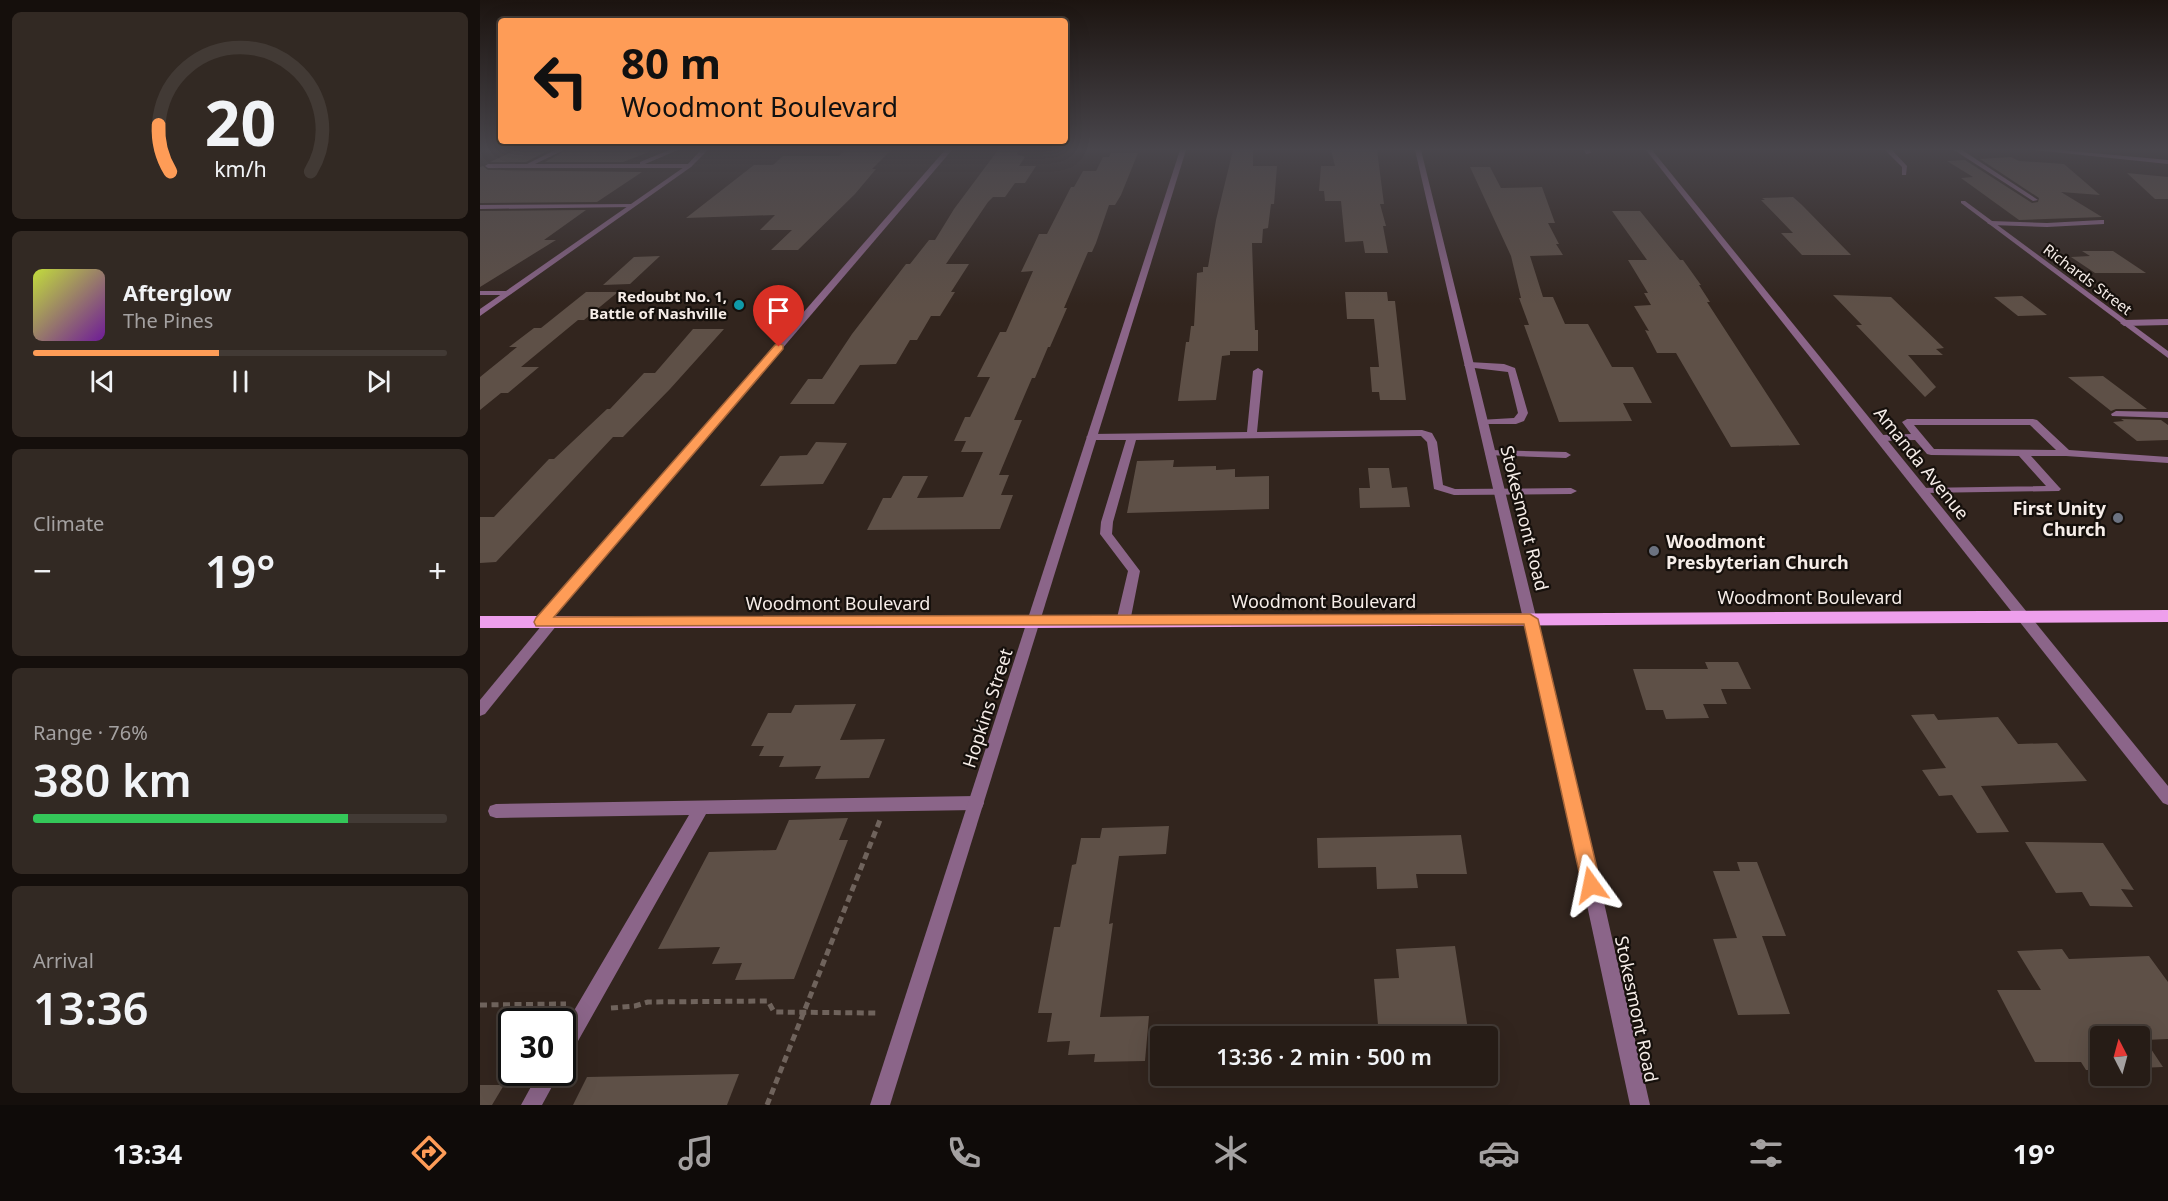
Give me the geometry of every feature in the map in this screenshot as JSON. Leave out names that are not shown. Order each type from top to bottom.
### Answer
[{"type":"main road","name":"Woodmont Boulevard","points":[[480,622],[1123,622],[2024,615],[2168,616]]},
{"type":"street","points":[[480,313],[637,202]]},
{"type":"street","points":[[480,710],[547,622],[905,202]]},
{"type":"street","name":"Hopkins Street","points":[[880,1105],[1166,202]]},
{"type":"street","name":"Stokesmont Road","points":[[1430,202],[1530,619],[1640,1105]]},
{"type":"street","name":"Amanda Avenue","points":[[1691,202],[2024,615],[2168,798]]},
{"type":"street","name":"Richards Street","points":[[1963,202],[2168,355]]},
{"type":"street","points":[[480,207],[632,205]]},
{"type":"street","points":[[1991,223],[2040,225],[2101,222]]},
{"type":"street","points":[[480,293],[508,293]]},
{"type":"street","points":[[2124,323],[2168,322]]},
{"type":"street","points":[[1469,365],[1504,367],[1512,370],[1523,413],[1516,421],[1483,422]]},
{"type":"street","points":[[1252,435],[1258,370]]},
{"type":"street","points":[[2116,414],[2168,415]]},
{"type":"street","points":[[2066,453],[2033,422],[1907,422],[1931,452],[2066,453],[2168,460]]},
{"type":"street","points":[[1091,437],[1422,432],[1428,435],[1432,442],[1438,487],[1454,492],[1570,491]]},
{"type":"street","points":[[1123,622],[1134,571],[1106,534],[1107,522],[1132,437]]},
{"type":"street","points":[[1881,438],[1918,437]]},
{"type":"street","points":[[1491,453],[1566,455]]},
{"type":"street","points":[[1923,490],[2055,489],[2022,453]]},
{"type":"street","points":[[496,811],[975,802]]},
{"type":"street","points":[[576,1026],[702,807]]},
{"type":"street","points":[[531,1105],[542,1086]]},
{"type":"path","points":[[767,1105],[881,817]]},
{"type":"path","points":[[610,1008],[635,1006],[648,1002],[768,1002],[774,1012],[876,1013]]},
{"type":"path","points":[[480,1005],[572,1004]]},
{"type":"building","points":[[480,202],[598,202],[597,202]]},
{"type":"building","points":[[707,202],[847,202],[798,250],[771,250],[792,230],[760,230],[775,215],[686,218]]},
{"type":"building","points":[[960,202],[988,202],[946,264],[969,264],[951,292],[955,292],[940,316],[931,316],[917,340],[910,340],[896,364],[860,365],[834,404],[790,404],[808,379],[822,379],[852,334],[906,264],[910,264],[929,240],[935,240]]},
{"type":"building","points":[[1064,202],[1117,202],[1115,205],[1109,205],[1096,243],[1092,252],[1088,252],[1050,347],[1048,347],[1035,378],[1032,378],[1014,420],[1022,420],[999,475],[1009,475],[1001,495],[1013,495],[1000,529],[867,530],[883,498],[891,498],[903,476],[928,476],[917,498],[963,497],[983,452],[961,452],[966,441],[954,441],[965,417],[970,417],[990,377],[977,377],[1000,332],[1006,332],[1033,271],[1021,272],[1039,234],[1047,234]]},
{"type":"building","points":[[1220,202],[1274,202],[1274,204],[1271,204],[1268,228],[1263,229],[1262,243],[1252,243],[1255,330],[1258,330],[1258,351],[1230,351],[1230,355],[1222,356],[1216,400],[1178,401],[1186,342],[1189,342],[1191,326],[1194,326],[1197,273],[1203,272],[1203,267],[1208,267]]},
{"type":"building","points":[[1341,202],[1384,202],[1384,204],[1380,204],[1386,226],[1383,226],[1388,253],[1365,253],[1363,241],[1345,242]]},
{"type":"building","points":[[1486,202],[1547,202],[1555,223],[1548,223],[1563,255],[1530,256],[1543,297],[1553,297],[1565,324],[1588,324],[1612,367],[1633,367],[1652,403],[1623,403],[1632,421],[1559,422],[1524,325],[1529,325],[1519,298],[1521,298],[1511,256]]},
{"type":"building","points":[[1763,202],[1798,202],[1851,255],[1802,255],[1781,233],[1793,233]]},
{"type":"building","points":[[1994,202],[2077,202],[2102,217],[2019,220]]},
{"type":"building","points":[[586,210],[544,240],[556,240],[480,287],[480,211]]},
{"type":"building","points":[[1612,211],[1640,211],[1680,260],[1683,260],[1701,285],[1699,285],[1710,302],[1707,302],[1800,445],[1731,447],[1676,353],[1657,353],[1645,330],[1649,331],[1634,306],[1651,305],[1644,293],[1648,293],[1628,260],[1647,260]]},
{"type":"building","points":[[2082,251],[2113,251],[2146,273],[2095,273],[2071,257],[2090,256]]},
{"type":"building","points":[[660,256],[630,284],[603,285],[634,257]]},
{"type":"building","points":[[586,292],[618,292],[584,320],[578,320],[521,367],[539,367],[508,393],[501,393],[480,410],[480,377],[517,347],[509,347],[534,328],[541,328]]},
{"type":"building","points":[[1345,292],[1387,292],[1388,301],[1395,301],[1406,400],[1380,400],[1379,392],[1372,392],[1370,367],[1379,367],[1374,319],[1347,319]]},
{"type":"building","points":[[1833,295],[1891,297],[1944,348],[1936,349],[1943,355],[1908,355],[1936,387],[1925,397],[1856,325],[1862,325]]},
{"type":"building","points":[[2022,296],[2047,315],[2018,316],[1994,297]]},
{"type":"building","points":[[693,329],[724,329],[623,437],[613,437],[496,562],[480,563],[480,517],[494,517],[549,459],[554,459],[607,409],[610,409],[644,373],[655,373]]},
{"type":"building","points":[[2103,376],[2147,409],[2111,411],[2068,377]]},
{"type":"building","points":[[2121,419],[2161,420],[2168,425],[2168,440],[2137,441],[2113,422],[2124,421]]},
{"type":"building","points":[[816,442],[847,443],[823,484],[760,486],[780,456],[807,455]]},
{"type":"building","points":[[1174,460],[1173,467],[1216,466],[1216,470],[1235,469],[1235,477],[1269,476],[1269,509],[1127,513],[1137,461]]},
{"type":"building","points":[[1368,468],[1389,468],[1392,488],[1407,487],[1410,507],[1360,508],[1359,488],[1370,488]]},
{"type":"building","points":[[1705,662],[1738,662],[1751,689],[1721,689],[1727,704],[1703,704],[1709,718],[1666,719],[1663,710],[1646,710],[1633,669],[1708,669]]},
{"type":"building","points":[[856,704],[840,740],[885,739],[869,778],[815,779],[821,766],[779,767],[784,756],[759,756],[764,746],[751,746],[768,713],[791,713],[795,705]]},
{"type":"building","points":[[1934,714],[1938,720],[1998,717],[2018,744],[2057,743],[2087,781],[1981,786],[2009,832],[1977,833],[1952,795],[1939,796],[1922,770],[1946,768],[1911,715]]},
{"type":"building","points":[[848,818],[839,840],[848,840],[794,979],[735,980],[742,963],[712,964],[720,947],[658,949],[709,852],[776,850],[789,820]]},
{"type":"building","points":[[1169,826],[1166,854],[1119,856],[1109,924],[1113,923],[1100,1017],[1149,1016],[1145,1061],[1094,1062],[1095,1054],[1068,1055],[1070,1041],[1047,1042],[1052,1013],[1038,1013],[1054,927],[1060,927],[1072,865],[1076,864],[1081,838],[1100,838],[1102,828]]},
{"type":"building","points":[[1461,835],[1467,874],[1416,874],[1418,888],[1377,889],[1376,867],[1318,868],[1317,838]]},
{"type":"building","points":[[2025,842],[2103,843],[2134,890],[2121,889],[2133,907],[2090,906],[2082,892],[2056,893]]},
{"type":"building","points":[[1737,862],[1757,862],[1786,936],[1762,936],[1790,1014],[1738,1015],[1713,939],[1737,938],[1713,871],[1740,871]]},
{"type":"building","points":[[1455,946],[1467,1026],[1378,1026],[1374,979],[1399,978],[1396,949]]},
{"type":"building","points":[[2062,949],[2069,959],[2149,956],[2168,982],[2168,1039],[2150,1040],[2150,1026],[2090,1026],[2090,1070],[2086,1070],[2081,1062],[2035,1062],[1997,990],[2041,990],[2017,951]]},
{"type":"building","points":[[2150,1048],[2163,1067],[2150,1068]]},
{"type":"building","points":[[739,1074],[727,1105],[573,1105],[587,1077]]},
{"type":"building","points":[[480,1085],[503,1086],[492,1105],[480,1105]]},
{"type":"place","name":"Redoubt No. 1, Battle of Nashville","points":[[739,305]]},
{"type":"place","name":"First Unity Church","points":[[2118,518]]},
{"type":"place","name":"Woodmont Presbyterian Church","points":[[1654,551]]},
{"type":"route","points":[[779,347],[541,622],[1530,619],[1591,885]]}]
